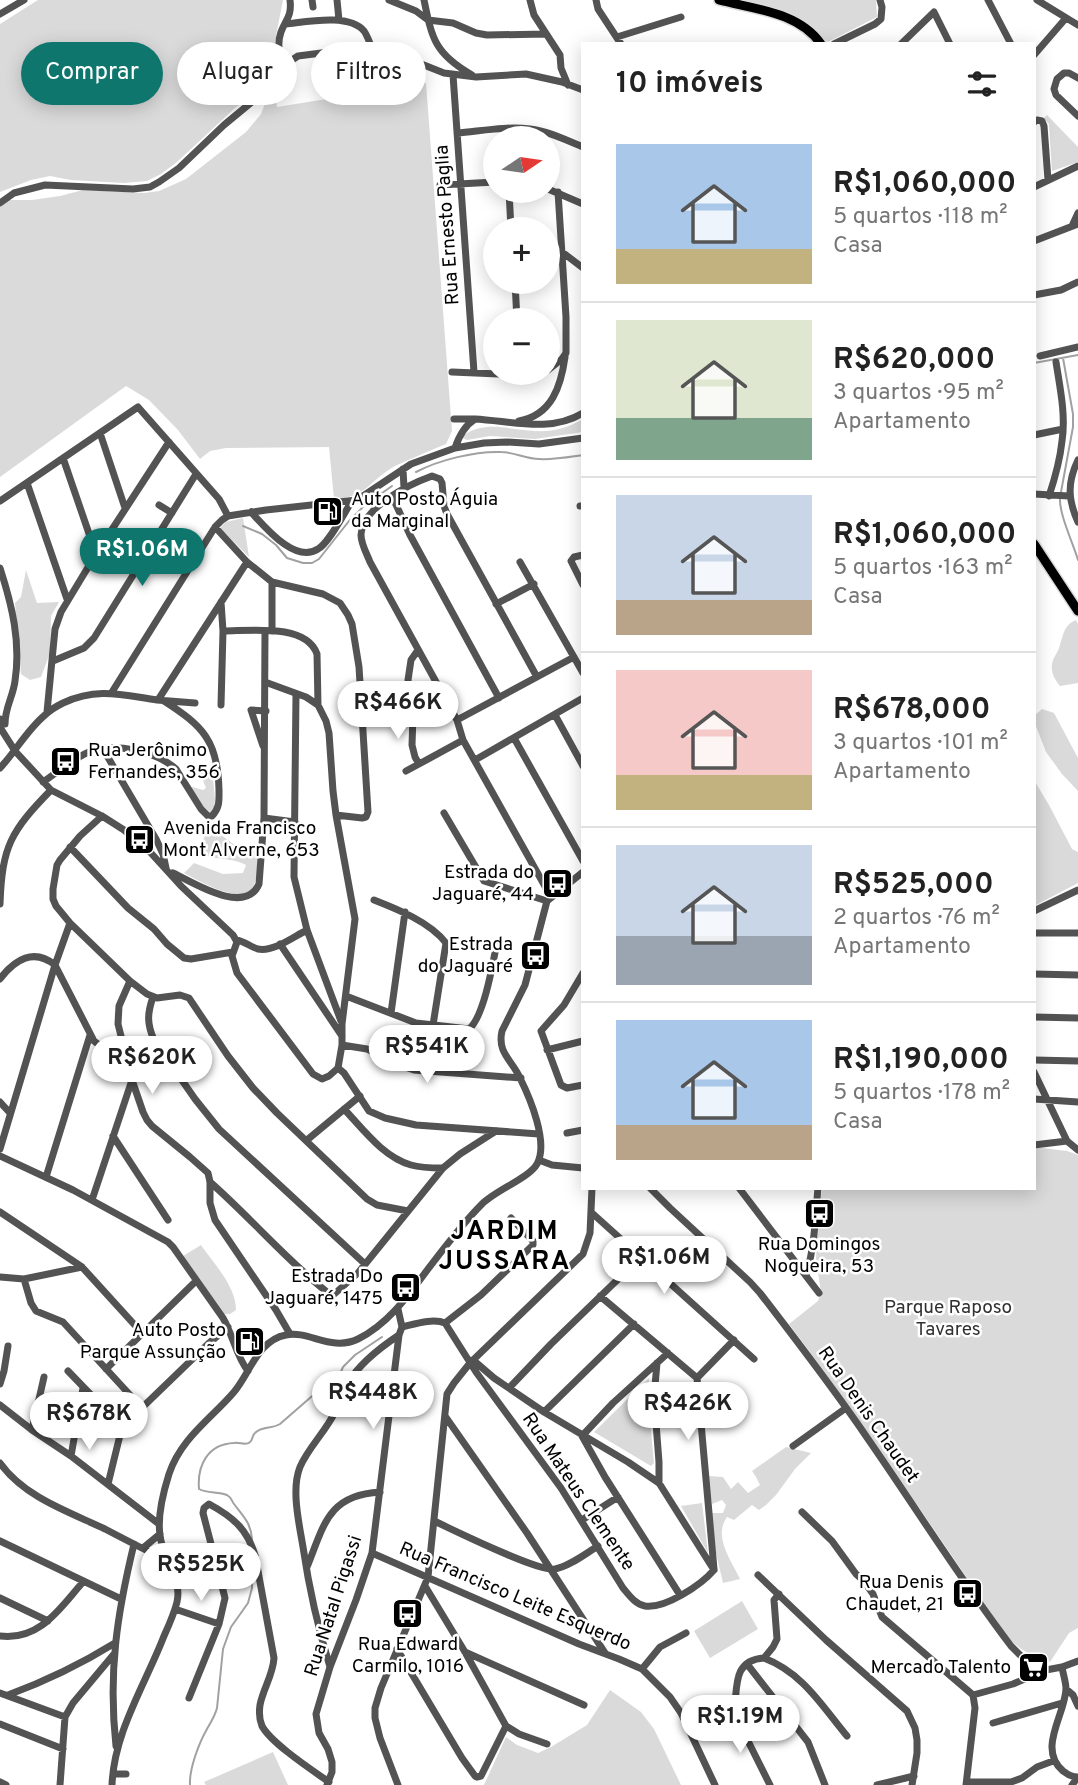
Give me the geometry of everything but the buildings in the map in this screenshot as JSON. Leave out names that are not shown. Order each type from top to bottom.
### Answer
[{"type":"main road","points":[[719,0],[784,16],[811,31],[819,42]]},
{"type":"main road","points":[[1036,547],[1078,611]]},
{"type":"street","points":[[0,14],[24,0]]},
{"type":"street","points":[[279,42],[290,15],[290,0]]},
{"type":"street","points":[[337,0],[339,20]]},
{"type":"street","points":[[389,0],[416,11],[428,20],[453,23],[476,33],[546,34]]},
{"type":"street","points":[[424,0],[435,44],[444,56],[475,77]]},
{"type":"street","points":[[530,0],[534,15],[560,55],[561,68],[568,85]]},
{"type":"street","points":[[596,0],[598,9],[619,41],[681,17]]},
{"type":"street","points":[[838,42],[881,19],[880,0]]},
{"type":"street","points":[[988,0],[1010,42]]},
{"type":"street","points":[[1037,0],[1078,25]]},
{"type":"street","points":[[903,42],[934,12],[949,42]]},
{"type":"street","points":[[1036,53],[1066,18]]},
{"type":"street","points":[[286,24],[349,21],[366,33],[369,42]]},
{"type":"street","points":[[426,66],[444,73],[475,77],[526,74],[581,89]]},
{"type":"street","points":[[1078,78],[1065,73],[1057,79],[1054,89],[1056,95],[1078,116]]},
{"type":"street","name":"Rua Ernesto Paglia","points":[[453,75],[474,372]]},
{"type":"street","points":[[0,203],[14,193],[45,185],[133,189],[150,187],[179,168],[248,105]]},
{"type":"street","points":[[1036,121],[1042,121],[1044,126],[1048,180]]},
{"type":"street","points":[[457,133],[531,129],[581,146]]},
{"type":"street","points":[[1036,186],[1078,166]]},
{"type":"street","points":[[440,185],[483,183]]},
{"type":"street","points":[[560,193],[581,203]]},
{"type":"street","points":[[512,422],[532,419],[552,400],[559,386],[566,352],[566,317],[559,203]]},
{"type":"street","points":[[1036,240],[1075,225],[1078,213]]},
{"type":"street","points":[[562,251],[581,266]]},
{"type":"street","points":[[1036,295],[1061,290],[1078,282]]},
{"type":"street","points":[[1040,356],[1078,347]]},
{"type":"street","points":[[560,360],[566,352]]},
{"type":"street","points":[[1056,362],[1063,429],[1056,474],[1060,496],[1078,522]]},
{"type":"street","points":[[452,372],[483,372]]},
{"type":"street","points":[[0,501],[138,407],[219,499],[228,516]]},
{"type":"street","points":[[454,419],[535,425],[563,422],[581,413]]},
{"type":"street","points":[[455,448],[465,427],[475,419]]},
{"type":"street","points":[[1036,435],[1063,429]]},
{"type":"street","points":[[100,433],[125,508]]},
{"type":"street","points":[[112,692],[215,527],[228,516],[352,501],[368,494],[421,459],[455,448],[484,443],[538,444],[581,438]]},
{"type":"street","points":[[47,712],[55,629],[67,599],[169,442]]},
{"type":"street","points":[[63,458],[96,554]]},
{"type":"street","points":[[1060,496],[1078,460]]},
{"type":"street","points":[[403,472],[404,486]]},
{"type":"street","points":[[53,661],[84,648],[94,638],[196,474]]},
{"type":"street","points":[[537,677],[447,514],[440,479],[432,477],[404,486],[377,508],[366,521],[361,538],[370,562],[457,720],[463,740],[549,899]]},
{"type":"street","points":[[27,483],[67,599]]},
{"type":"street","points":[[1036,495],[1060,496]]},
{"type":"street","points":[[393,496],[410,535],[499,698]]},
{"type":"street","points":[[251,512],[291,549],[307,553],[319,549],[352,501]]},
{"type":"street","points":[[159,505],[172,513]]},
{"type":"street","points":[[215,527],[247,562],[272,582],[332,599],[344,608],[352,624],[359,667],[368,812],[366,817],[362,818],[336,815]]},
{"type":"street","points":[[581,556],[570,561],[581,581]]},
{"type":"street","points":[[161,700],[247,562]]},
{"type":"street","points":[[522,565],[581,669]]},
{"type":"street","points":[[0,568],[14,616],[17,659],[13,695],[1,715],[2,736],[51,790],[102,816],[135,839],[236,940],[260,949],[270,948],[307,930]]},
{"type":"street","points":[[167,871],[235,898],[250,896],[256,890],[261,875],[264,818],[265,682],[272,582]]},
{"type":"street","points":[[496,604],[534,584]]},
{"type":"street","points":[[221,602],[221,705]]},
{"type":"street","points":[[223,631],[269,631],[299,635],[307,639],[317,654],[318,705],[329,733],[336,815],[355,919],[342,1024],[342,1045],[338,1068],[329,1076],[322,1079],[313,1074],[237,973],[233,961],[236,940]]},
{"type":"street","points":[[418,650],[411,660],[408,680],[413,716],[412,745],[419,764]]},
{"type":"street","points":[[457,720],[574,657]]},
{"type":"street","points":[[265,682],[318,705]]},
{"type":"street","points":[[0,768],[47,712],[77,697],[112,692],[195,704]]},
{"type":"street","points":[[296,694],[294,877],[307,930],[342,1024]]},
{"type":"street","points":[[475,760],[581,699]]},
{"type":"street","points":[[43,782],[77,758],[93,751],[122,749],[142,752],[166,761],[176,769],[201,809],[208,816],[212,816],[218,807],[219,791],[212,747],[197,724],[161,700]]},
{"type":"street","points":[[265,711],[251,710],[265,753]]},
{"type":"street","points":[[555,715],[581,762]]},
{"type":"street","points":[[514,738],[581,857]]},
{"type":"street","points":[[406,771],[463,740]]},
{"type":"street","points":[[103,749],[156,839],[167,871]]},
{"type":"street","points":[[0,904],[4,863],[10,840],[28,814],[51,790]]},
{"type":"street","points":[[444,813],[484,881],[549,899]]},
{"type":"street","points":[[102,816],[70,847],[57,865],[53,895],[58,911],[130,981],[153,997],[180,995],[189,998],[228,1056],[277,1113],[372,1202],[408,1211]]},
{"type":"street","points":[[264,818],[295,822]]},
{"type":"street","points":[[70,847],[128,908],[184,958],[233,952]]},
{"type":"street","points":[[112,1785],[117,1750],[178,1598],[177,1585],[164,1552],[159,1524],[167,1479],[175,1458],[191,1436],[236,1390],[265,1346],[279,1336],[290,1334],[346,1343],[370,1332],[398,1309],[483,1203],[531,1170],[539,1160],[539,1134],[531,1104],[520,1078],[502,1050],[501,1037],[525,985],[549,899],[581,874]]},
{"type":"street","points":[[1036,910],[1078,890]]},
{"type":"street","points":[[374,900],[405,912],[446,943],[428,1071]]},
{"type":"street","points":[[391,1013],[405,912]]},
{"type":"street","points":[[0,1149],[70,923]]},
{"type":"street","points":[[1036,933],[1078,933]]},
{"type":"street","points":[[346,996],[416,1023],[466,1029],[472,1027],[487,989],[497,942]]},
{"type":"street","points":[[280,944],[342,1036]]},
{"type":"street","points":[[0,978],[18,961],[30,956],[41,956],[55,965],[94,1041],[103,1048],[124,1050]]},
{"type":"street","points":[[1036,972],[1078,975]]},
{"type":"street","points":[[581,976],[558,1013],[542,1028],[541,1035],[561,1085],[567,1088],[581,1085]]},
{"type":"street","points":[[130,981],[119,1006],[118,1024],[132,1080],[147,1120],[208,1173],[210,1203],[215,1220],[290,1334]]},
{"type":"street","points":[[153,997],[148,1021],[154,1040],[211,1119],[365,1264]]},
{"type":"street","points":[[1036,1017],[1078,1018]]},
{"type":"street","points":[[46,1177],[90,1035]]},
{"type":"street","points":[[547,1050],[581,1042]]},
{"type":"street","points":[[342,1045],[368,1049],[406,1068],[520,1078]]},
{"type":"street","points":[[1036,1060],[1078,1061]]},
{"type":"street","points":[[338,1068],[369,1111],[396,1121],[416,1125],[539,1134]]},
{"type":"street","points":[[1036,1076],[1067,1140],[1078,1150]]},
{"type":"street","points":[[92,1200],[132,1080]]},
{"type":"street","points":[[307,1140],[360,1096]]},
{"type":"street","points":[[1036,1099],[1078,1102]]},
{"type":"street","points":[[0,1102],[10,1112]]},
{"type":"street","points":[[344,1109],[377,1143],[396,1158],[416,1166],[443,1168]]},
{"type":"street","points":[[566,1133],[581,1130]]},
{"type":"street","points":[[210,1182],[332,1296],[354,1278],[443,1168],[496,1131]]},
{"type":"street","points":[[113,1136],[168,1220]]},
{"type":"street","points":[[1036,1145],[1067,1140]]},
{"type":"street","points":[[0,1156],[92,1200],[168,1242],[228,1327],[241,1363],[248,1371]]},
{"type":"street","points":[[539,1160],[552,1165],[581,1168]]},
{"type":"street","points":[[395,1783],[374,1713],[397,1648],[428,1577],[446,1401],[450,1388],[472,1362],[583,1254],[589,1242],[592,1190]]},
{"type":"street","name":"Rua Denis Chaudet","points":[[652,1190],[750,1282],[846,1408],[966,1586],[1011,1646],[1020,1655],[1046,1670]]},
{"type":"street","points":[[741,1190],[819,1293]]},
{"type":"street","points":[[806,1275],[815,1234],[816,1190]]},
{"type":"street","points":[[0,1212],[82,1267],[142,1334]]},
{"type":"street","points":[[592,1213],[754,1359]]},
{"type":"street","points":[[330,1667],[305,1570],[297,1511],[300,1466],[332,1418],[353,1375],[400,1331],[430,1322],[445,1323],[481,1295],[533,1245],[533,1241],[511,1217]]},
{"type":"street","points":[[494,1398],[495,1389],[507,1387],[641,1257]]},
{"type":"street","points":[[0,1277],[24,1279],[82,1267]]},
{"type":"street","points":[[24,1279],[36,1311],[63,1322],[142,1408]]},
{"type":"street","points":[[106,1368],[196,1281]]},
{"type":"street","points":[[600,1296],[697,1378],[714,1570]]},
{"type":"street","name":"Rua Natal Pigassi","points":[[328,1783],[332,1762],[319,1733],[316,1714],[330,1667],[372,1553],[400,1331],[398,1309]]},
{"type":"street","name":"Rua Mateus Clemente","points":[[445,1323],[494,1398],[582,1520],[623,1588],[638,1603],[646,1606],[660,1605],[680,1595],[714,1570]]},
{"type":"street","points":[[544,1412],[634,1324]]},
{"type":"street","points":[[108,1484],[122,1427],[228,1327]]},
{"type":"street","points":[[697,1378],[734,1340]]},
{"type":"street","points":[[0,1384],[8,1346]]},
{"type":"street","points":[[582,1436],[668,1353]]},
{"type":"street","points":[[472,1362],[544,1412],[659,1483],[714,1570]]},
{"type":"street","points":[[657,1363],[654,1397],[659,1483]]},
{"type":"street","points":[[68,1371],[122,1427]]},
{"type":"street","points":[[32,1430],[44,1377]]},
{"type":"street","points":[[71,1456],[83,1388]]},
{"type":"street","points":[[0,1405],[159,1524]]},
{"type":"street","points":[[793,1446],[846,1408]]},
{"type":"street","points":[[445,1416],[527,1533],[605,1653]]},
{"type":"street","points":[[582,1436],[680,1595]]},
{"type":"street","points":[[0,1463],[13,1479],[27,1490],[169,1561]]},
{"type":"street","points":[[305,1570],[330,1514],[336,1507],[358,1496],[380,1493]]},
{"type":"street","points":[[582,1520],[618,1497]]},
{"type":"street","points":[[189,1698],[219,1624],[225,1602],[203,1513],[206,1506],[211,1504],[243,1529],[255,1555],[274,1658],[259,1708],[263,1728],[328,1783]]},
{"type":"street","points":[[802,1511],[832,1541],[869,1587],[882,1617],[974,1695],[967,1784],[1011,1783],[1037,1767],[1054,1761]]},
{"type":"street","points":[[434,1521],[550,1569],[564,1566],[598,1546]]},
{"type":"street","points":[[143,1548],[160,1534]]},
{"type":"street","points":[[0,1541],[121,1599]]},
{"type":"street","points":[[117,1750],[112,1712],[115,1643],[121,1599],[134,1544]]},
{"type":"street","points":[[154,1554],[164,1552]]},
{"type":"street","name":"Rua Francisco Leite Esquerdo","points":[[372,1553],[642,1669],[670,1697],[681,1713],[715,1785]]},
{"type":"street","points":[[758,1575],[826,1640],[907,1711],[912,1719],[917,1738],[913,1781],[877,1785]]},
{"type":"street","points":[[0,1636],[34,1632],[48,1622],[83,1582]]},
{"type":"street","points":[[425,1586],[506,1726],[547,1744]]},
{"type":"street","points":[[764,1658],[776,1639],[774,1600],[779,1594]]},
{"type":"street","points":[[0,1598],[48,1622]]},
{"type":"street","points":[[175,1609],[219,1624]]},
{"type":"street","points":[[642,1669],[660,1647],[686,1633]]},
{"type":"street","points":[[4,1694],[58,1675],[115,1643]]},
{"type":"street","points":[[397,1648],[475,1776],[481,1776],[506,1726]]},
{"type":"street","points":[[464,1652],[584,1705]]},
{"type":"street","points":[[60,1785],[65,1717],[73,1703],[115,1653]]},
{"type":"street","points":[[770,1785],[734,1713],[737,1680],[740,1671],[747,1664],[764,1658],[802,1681],[847,1737]]},
{"type":"street","points":[[974,1695],[1078,1661]]},
{"type":"street","points":[[747,1664],[808,1742],[823,1785]]},
{"type":"street","points":[[1062,1667],[1066,1689],[1052,1746],[1054,1761],[1069,1775],[1078,1777],[1072,1785]]},
{"type":"street","points":[[1066,1689],[1073,1695],[1078,1706]]},
{"type":"street","points":[[4,1694],[65,1717]]},
{"type":"street","points":[[993,1723],[1062,1703]]},
{"type":"street","points":[[681,1713],[714,1721],[728,1718],[734,1713]]},
{"type":"street","points":[[0,1724],[63,1749]]},
{"type":"street","points":[[113,1774],[126,1774]]},
{"type":"street","points":[[0,1782],[6,1785]]},
{"type":"green space","points":[[38,0],[283,0],[275,42],[177,42],[177,105],[239,105],[161,174],[147,181],[124,183],[50,176],[0,192],[0,24]]},
{"type":"green space","points":[[729,0],[876,0],[877,17],[828,42],[801,20]]},
{"type":"green space","points":[[426,83],[452,431],[446,444],[386,471],[361,492],[334,499],[329,447],[226,448],[210,451],[200,459],[178,430],[149,400],[126,386],[0,477],[0,207],[9,200],[32,200],[83,190],[144,193],[159,191],[186,179],[246,132],[261,114],[264,105],[277,107],[311,102],[311,105],[426,105]]},
{"type":"green space","points":[[1047,115],[1078,147],[1078,162],[1052,171],[1049,124],[1044,118]]},
{"type":"green space","points":[[581,420],[581,432],[535,439],[490,436],[467,440],[463,438],[472,430],[490,427],[548,431]]},
{"type":"green space","points":[[243,518],[249,557],[220,528],[226,522]]},
{"type":"green space","points":[[26,570],[37,603],[59,602],[51,616],[50,653],[41,677],[30,680],[21,674],[15,603],[21,597]]},
{"type":"green space","points":[[1076,620],[1078,683],[1060,686],[1053,674],[1052,663],[1066,628]]},
{"type":"green space","points":[[1042,709],[1054,713],[1078,758],[1078,791],[1046,752],[1036,726],[1036,714]]},
{"type":"green space","points":[[212,766],[215,800],[214,810],[210,812],[190,788],[206,788],[200,773]]},
{"type":"green space","points":[[1036,783],[1072,849],[1078,852],[1078,883],[1036,905]]},
{"type":"green space","points":[[210,827],[236,846],[257,844],[256,877],[248,895],[223,891],[184,873],[194,863],[223,874],[243,873],[246,865],[209,857],[197,851]]},
{"type":"green space","name":"Parque Raposo Tavares","points":[[1036,1147],[1078,1155],[1078,1628],[1069,1633],[1050,1662],[1028,1653],[1009,1639],[789,1324],[818,1301],[821,1293],[816,1259],[819,1203],[822,1190],[1036,1190]]},
{"type":"green space","points":[[201,1245],[232,1292],[236,1310],[230,1314],[224,1314],[183,1256]]},
{"type":"green space","points":[[649,1378],[648,1399],[654,1463],[651,1466],[594,1432]]},
{"type":"green space","points":[[786,1447],[811,1453],[766,1505],[759,1510],[752,1505],[734,1520],[727,1517],[723,1525],[723,1540],[740,1579],[723,1583],[711,1513],[723,1513],[726,1505],[722,1500],[712,1504],[708,1476],[723,1477],[731,1489],[738,1482],[748,1493],[760,1485],[752,1471]]},
{"type":"green space","points":[[702,1503],[708,1553],[681,1506]]},
{"type":"green space","points":[[742,1601],[758,1629],[710,1658],[694,1631]]},
{"type":"green space","points":[[610,1690],[641,1712],[654,1729],[681,1785],[484,1785],[506,1737],[517,1745],[538,1753],[587,1725]]},
{"type":"green space","points":[[273,1752],[288,1785],[206,1785],[204,1782]]},
{"type":"waterway","points":[[1036,363],[1078,355]]},
{"type":"waterway","points":[[1061,492],[1073,427],[1063,358]]},
{"type":"waterway","points":[[416,472],[446,460],[480,453],[506,452],[544,459],[581,455]]},
{"type":"waterway","points":[[243,526],[262,534],[287,558],[312,563],[319,559],[364,506],[392,486]]},
{"type":"waterway","points":[[1060,498],[1064,520],[1078,560]]},
{"type":"waterway","points":[[252,1539],[248,1524],[230,1497],[199,1489],[200,1472],[206,1457],[225,1444],[249,1443],[257,1431],[280,1424],[335,1380],[355,1355],[382,1337]]},
{"type":"waterway","points":[[190,1785],[195,1756],[217,1708],[223,1649],[231,1627],[248,1603],[252,1588],[251,1557]]},
{"type":"place","name":"Auto Posto Águia da Marginal","points":[[328,511]]},
{"type":"place","name":"Rua Jerônimo Fernandes, 356","points":[[65,762]]},
{"type":"place","name":"Avenida Francisco Mont Alverne, 653","points":[[140,840]]},
{"type":"place","name":"Estrada do Jaguaré, 44","points":[[557,884]]},
{"type":"place","name":"Estrada do Jaguaré","points":[[536,956]]},
{"type":"place","name":"Rua Domingos Nogueira, 53","points":[[819,1214]]},
{"type":"place","name":"Estrada Do Jaguaré, 1475","points":[[406,1288]]},
{"type":"place","name":"Auto Posto Parque Assunção","points":[[249,1342]]},
{"type":"place","name":"Rua Denis Chaudet, 21","points":[[967,1594]]},
{"type":"place","name":"Rua Edward Carmilo, 1016","points":[[408,1614]]},
{"type":"place","name":"Mercado Talento","points":[[1034,1668]]},
{"type":"district","name":"JARDIM JUSSARA","points":[[505,1247]]}]
